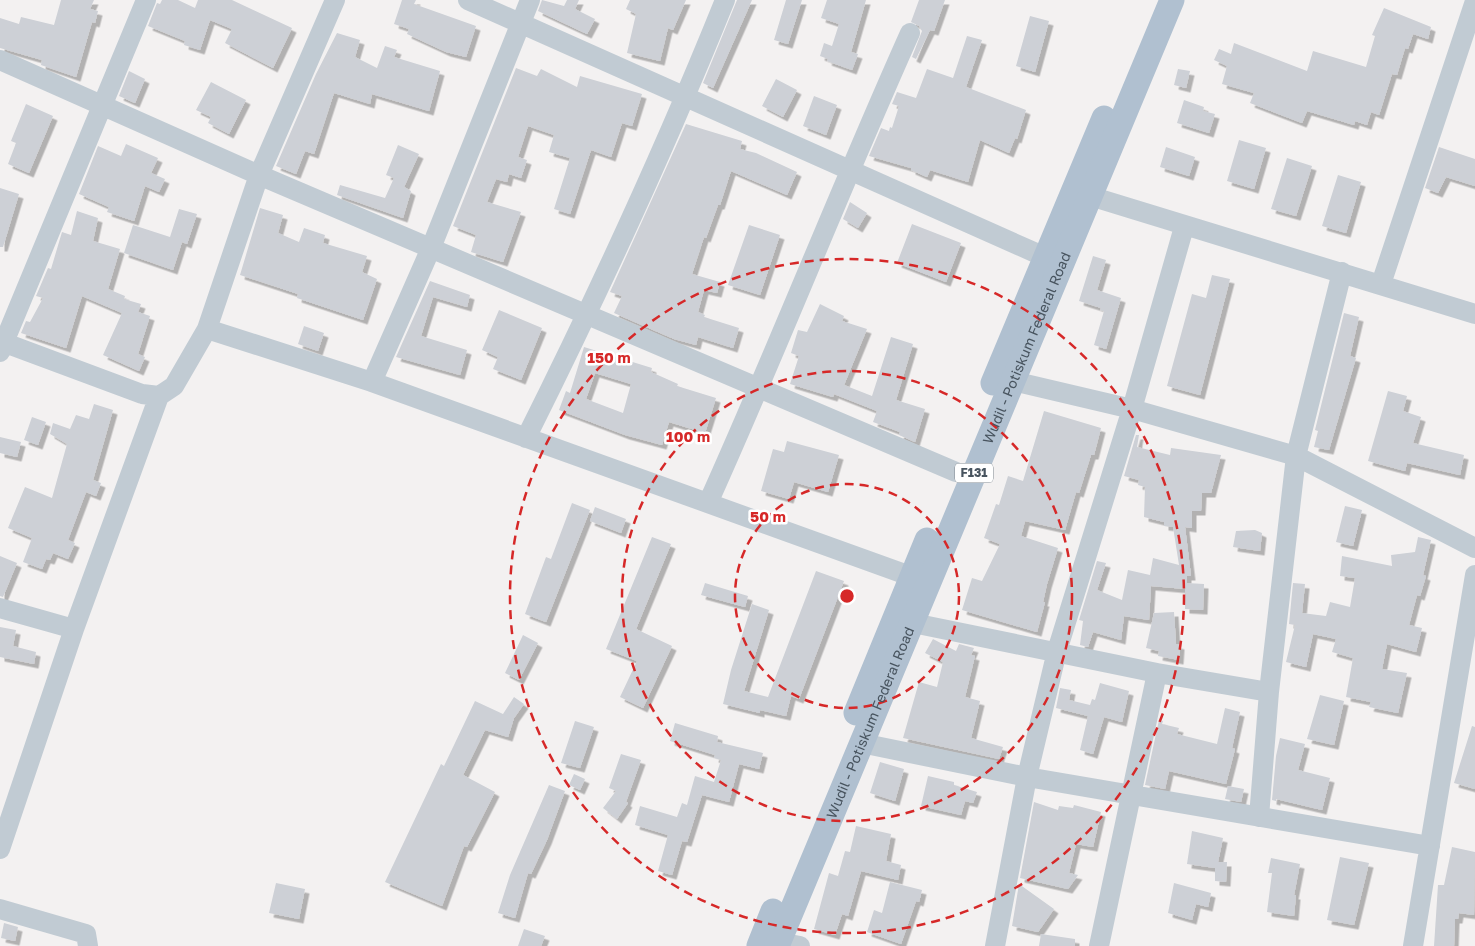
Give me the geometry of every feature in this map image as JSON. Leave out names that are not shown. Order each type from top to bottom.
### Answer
[{"type":"main road","name":"Wudil - Potiskum Federal Road","points":[[779,945],[920,580],[956,472],[1154,0]]},
{"type":"main road","name":"Wudil - Potiskum Federal Road","points":[[779,945],[861,743],[913,623],[920,580],[1012,381],[1172,0]]},
{"type":"street","points":[[146,0],[1,345],[142,394],[159,396]]},
{"type":"street","points":[[0,849],[74,629],[159,396],[174,386],[208,329],[259,175],[335,0]]},
{"type":"street","points":[[468,0],[1045,257]]},
{"type":"street","points":[[372,382],[431,248],[530,0]]},
{"type":"street","points":[[526,438],[587,316],[686,97],[725,0]]},
{"type":"street","points":[[1381,284],[1475,1]]},
{"type":"street","points":[[708,504],[760,389],[849,170],[910,33]]},
{"type":"street","points":[[0,60],[259,175],[956,472]]},
{"type":"street","points":[[1090,196],[1475,314]]},
{"type":"street","points":[[995,946],[1026,777],[1057,651],[1132,410],[1184,226]]},
{"type":"street","points":[[1259,817],[1269,692],[1296,456],[1342,272]]},
{"type":"street","points":[[208,329],[372,382],[920,580]]},
{"type":"street","points":[[1012,381],[1132,410],[1296,456],[1475,548]]},
{"type":"street","points":[[1413,946],[1475,575]]},
{"type":"street","points":[[0,608],[74,629]]},
{"type":"street","points":[[913,623],[1157,673],[1269,692]]},
{"type":"street","points":[[1099,946],[1157,673]]},
{"type":"street","points":[[861,743],[1026,777],[1430,846]]},
{"type":"street","points":[[0,909],[86,934],[88,946]]},
{"type":"building","points":[[61,0],[94,0],[90,9],[98,11],[95,23],[92,22],[76,77],[41,65],[42,60],[0,48],[0,18],[19,24],[21,17],[54,25]]},
{"type":"building","points":[[162,0],[178,0],[195,8],[198,0],[232,0],[292,28],[273,68],[225,43],[232,29],[210,20],[200,50],[184,45],[185,41],[148,26],[157,3],[160,4]]},
{"type":"building","points":[[402,0],[416,0],[414,4],[476,26],[466,57],[446,52],[407,34],[409,29],[394,24]]},
{"type":"building","points":[[542,0],[564,6],[567,0],[579,0],[575,9],[595,19],[587,34],[538,11]]},
{"type":"building","points":[[630,0],[686,0],[673,30],[668,28],[660,61],[627,53],[636,14],[626,9]]},
{"type":"building","points":[[737,0],[752,0],[713,88],[703,83]]},
{"type":"building","points":[[786,0],[802,0],[788,44],[774,40]]},
{"type":"building","points":[[827,0],[866,0],[851,52],[858,54],[852,70],[827,61],[828,59],[820,56],[824,43],[832,46],[839,24],[821,18]]},
{"type":"building","points":[[919,0],[945,0],[934,31],[930,30],[916,59],[912,57],[922,31],[919,26],[911,22]]},
{"type":"building","points":[[1384,8],[1431,27],[1428,39],[1413,34],[1408,49],[1405,48],[1397,75],[1392,74],[1379,115],[1371,112],[1367,125],[1355,121],[1354,125],[1307,111],[1302,123],[1250,103],[1254,93],[1222,84],[1227,66],[1214,60],[1219,49],[1231,54],[1234,43],[1307,71],[1313,51],[1366,67],[1375,36],[1372,35]]},
{"type":"building","points":[[1030,16],[1049,21],[1035,72],[1016,66]]},
{"type":"building","points":[[337,33],[360,40],[355,57],[377,68],[385,46],[397,50],[394,57],[440,71],[429,111],[372,94],[370,104],[334,93],[314,154],[305,151],[296,174],[276,166],[316,74]]},
{"type":"building","points":[[967,36],[982,40],[966,87],[1026,110],[1017,139],[1015,138],[1009,153],[980,140],[968,182],[930,170],[927,177],[911,170],[911,168],[869,156],[881,128],[889,131],[890,127],[892,128],[899,106],[892,104],[897,92],[916,98],[927,69],[953,78]]},
{"type":"building","points":[[516,68],[537,76],[541,69],[577,87],[580,76],[642,94],[632,126],[622,123],[611,157],[591,150],[570,214],[554,209],[570,158],[549,152],[554,135],[528,126],[518,157],[527,160],[521,178],[509,174],[507,182],[496,179],[487,202],[521,212],[503,262],[471,252],[476,235],[453,226]]},
{"type":"building","points":[[1178,69],[1190,71],[1186,88],[1174,85]]},
{"type":"building","points":[[129,71],[145,79],[135,103],[119,96]]},
{"type":"building","points":[[776,79],[797,90],[783,117],[762,106]]},
{"type":"building","points":[[211,82],[246,100],[229,134],[208,123],[211,117],[196,110]]},
{"type":"building","points":[[814,96],[837,105],[826,135],[803,126]]},
{"type":"building","points":[[1184,100],[1204,107],[1203,111],[1215,114],[1209,133],[1177,123]]},
{"type":"building","points":[[26,104],[53,116],[29,173],[8,164],[16,143],[11,141]]},
{"type":"building","points":[[686,124],[742,141],[740,149],[756,153],[797,172],[787,195],[731,171],[720,205],[718,205],[706,238],[704,237],[692,274],[720,282],[717,293],[704,290],[698,312],[705,315],[704,317],[739,328],[733,348],[698,337],[696,345],[674,339],[614,313],[622,296],[610,292]]},
{"type":"building","points":[[1239,140],[1266,148],[1254,189],[1227,181]]},
{"type":"building","points":[[126,144],[158,158],[151,173],[165,179],[159,192],[145,186],[134,221],[107,212],[109,207],[79,194],[98,146],[121,156]]},
{"type":"building","points":[[398,145],[419,154],[404,187],[411,191],[403,218],[337,195],[340,185],[385,198],[394,178],[386,175]]},
{"type":"building","points":[[1166,147],[1195,157],[1189,176],[1160,167]]},
{"type":"building","points":[[1439,147],[1475,159],[1475,186],[1446,177],[1438,193],[1425,188]]},
{"type":"building","points":[[1287,158],[1312,166],[1296,216],[1271,209]]},
{"type":"building","points":[[1338,175],[1361,182],[1346,233],[1322,226]]},
{"type":"building","points":[[0,188],[19,194],[3,247],[0,247]]},
{"type":"building","points":[[850,202],[867,213],[858,228],[843,219]]},
{"type":"building","points":[[260,208],[283,215],[278,233],[299,242],[304,228],[325,235],[323,243],[367,256],[362,272],[377,279],[363,320],[297,298],[298,294],[240,275]]},
{"type":"building","points":[[179,209],[197,214],[187,244],[182,242],[173,270],[124,253],[133,225],[170,237]]},
{"type":"building","points":[[77,211],[98,218],[93,241],[120,249],[108,289],[125,296],[124,299],[141,304],[138,312],[150,316],[138,354],[145,357],[139,371],[103,355],[122,313],[82,296],[66,348],[21,333],[26,321],[30,322],[43,298],[36,296],[48,268],[51,269],[62,232],[71,235]]},
{"type":"building","points":[[912,224],[961,243],[946,282],[897,263]]},
{"type":"building","points":[[749,225],[780,235],[760,295],[728,285]]},
{"type":"building","points":[[1093,256],[1106,260],[1097,290],[1121,298],[1106,349],[1094,345],[1104,311],[1100,310],[1101,308],[1079,301]]},
{"type":"building","points":[[1212,275],[1230,279],[1200,395],[1167,386],[1192,294],[1206,298]]},
{"type":"building","points":[[430,281],[470,295],[467,307],[433,297],[421,336],[467,350],[460,375],[396,357]]},
{"type":"building","points":[[820,304],[844,316],[842,321],[867,329],[844,385],[872,396],[891,337],[913,344],[896,400],[925,409],[915,442],[899,435],[900,432],[873,422],[877,411],[834,394],[833,397],[790,384],[799,356],[791,353],[798,330],[807,332]]},
{"type":"building","points":[[499,310],[542,328],[521,380],[493,369],[498,357],[482,350]]},
{"type":"building","points":[[1344,313],[1359,317],[1350,356],[1356,358],[1329,450],[1314,447],[1318,431],[1315,430]]},
{"type":"building","points":[[304,326],[324,333],[318,351],[298,344]]},
{"type":"building","points":[[584,347],[652,368],[651,372],[678,384],[677,386],[716,398],[705,433],[669,422],[662,445],[625,435],[559,410],[566,391],[570,393]],"holes":[[[595,373],[631,384],[623,413],[586,399]]]},
{"type":"building","points":[[1388,391],[1407,396],[1403,411],[1421,417],[1413,443],[1464,455],[1460,475],[1407,463],[1405,471],[1368,461]]},
{"type":"building","points":[[94,404],[113,410],[93,480],[101,483],[96,496],[86,492],[68,540],[75,543],[68,559],[53,553],[50,560],[46,559],[42,569],[23,562],[32,538],[8,528],[25,487],[52,498],[67,444],[50,434],[53,423],[70,429],[76,415],[89,419]]},
{"type":"building","points":[[1044,411],[1101,428],[1094,455],[1091,455],[1079,493],[1076,492],[1065,530],[1025,521],[1021,536],[1058,548],[1047,584],[1043,602],[1045,602],[1037,632],[962,610],[972,578],[982,581],[1000,544],[984,538],[996,504],[999,505],[1008,476],[1023,481]]},
{"type":"building","points":[[32,417],[46,422],[38,445],[24,440]]},
{"type":"building","points":[[1136,435],[1139,435],[1137,447],[1170,455],[1171,448],[1221,455],[1211,493],[1202,493],[1201,511],[1192,511],[1192,528],[1185,527],[1191,576],[1187,576],[1187,583],[1204,584],[1203,610],[1185,609],[1185,589],[1151,586],[1149,620],[1124,616],[1121,640],[1093,632],[1088,647],[1080,645],[1083,621],[1079,620],[1097,561],[1106,563],[1097,590],[1122,600],[1128,570],[1150,575],[1153,558],[1179,565],[1173,527],[1164,526],[1164,522],[1144,517],[1145,487],[1138,485],[1139,480],[1124,476]]},
{"type":"building","points":[[0,437],[21,442],[17,457],[0,453]]},
{"type":"building","points":[[787,441],[839,455],[828,492],[794,482],[789,499],[761,491],[773,449],[784,452]]},
{"type":"building","points":[[572,503],[590,510],[546,622],[525,614],[546,557],[551,559]]},
{"type":"building","points":[[1345,506],[1362,510],[1353,546],[1336,542]]},
{"type":"building","points":[[595,507],[626,519],[621,533],[590,521]]},
{"type":"building","points":[[1255,530],[1262,533],[1260,551],[1233,547],[1236,531]]},
{"type":"building","points":[[652,537],[671,544],[636,629],[672,646],[643,708],[620,697],[637,661],[606,649]]},
{"type":"building","points":[[1418,537],[1431,540],[1423,575],[1426,576],[1420,596],[1417,595],[1409,625],[1422,628],[1416,652],[1387,644],[1382,669],[1407,673],[1398,713],[1369,707],[1371,702],[1346,697],[1353,658],[1332,652],[1336,639],[1313,634],[1306,667],[1286,662],[1295,625],[1289,624],[1293,583],[1305,584],[1302,613],[1326,616],[1330,602],[1350,607],[1355,578],[1340,576],[1342,556],[1392,566],[1391,555],[1415,552]]},
{"type":"building","points":[[0,556],[17,563],[3,597],[0,596]]},
{"type":"building","points":[[816,571],[844,581],[799,699],[791,696],[786,716],[760,710],[760,713],[723,704],[731,670],[752,604],[769,610],[744,691],[768,697]]},
{"type":"building","points":[[705,583],[748,596],[745,607],[701,595]]},
{"type":"building","points":[[1174,612],[1176,644],[1180,645],[1179,660],[1158,656],[1159,651],[1146,648],[1154,613]]},
{"type":"building","points":[[0,627],[16,630],[13,646],[36,652],[34,664],[0,657]]},
{"type":"building","points":[[523,635],[538,643],[519,680],[505,673]]},
{"type":"building","points":[[933,639],[956,651],[959,644],[974,648],[971,655],[975,656],[965,697],[980,701],[971,738],[1003,747],[999,759],[903,738],[919,682],[937,687],[943,662],[925,653]]},
{"type":"building","points":[[1100,683],[1129,691],[1122,722],[1104,717],[1093,754],[1080,750],[1088,716],[1056,708],[1060,688],[1071,690],[1069,700],[1090,705],[1092,699],[1095,700]]},
{"type":"building","points":[[1320,695],[1344,701],[1334,745],[1307,739]]},
{"type":"building","points":[[514,697],[524,704],[514,718],[508,737],[485,730],[463,775],[495,792],[467,847],[464,846],[442,906],[385,882],[441,764],[444,766],[475,701],[503,714]]},
{"type":"building","points":[[1225,708],[1240,712],[1232,748],[1235,749],[1226,784],[1169,771],[1165,789],[1145,785],[1159,720],[1163,721],[1162,724],[1179,728],[1177,734],[1217,744]]},
{"type":"building","points":[[575,721],[594,727],[580,768],[561,763]]},
{"type":"building","points":[[675,723],[718,736],[717,742],[763,753],[759,769],[739,764],[729,802],[702,795],[687,842],[682,841],[672,875],[658,871],[668,835],[635,825],[640,806],[677,817],[682,803],[687,805],[695,776],[714,782],[721,760],[714,758],[715,755],[670,741]]},
{"type":"building","points":[[1472,726],[1475,727],[1475,789],[1454,783]]},
{"type":"building","points":[[1280,738],[1305,744],[1298,770],[1330,778],[1322,810],[1276,799],[1276,801],[1272,800],[1276,756]]},
{"type":"building","points":[[621,754],[641,760],[626,802],[628,803],[617,819],[603,808],[616,791],[609,788]]},
{"type":"building","points":[[880,762],[904,769],[895,801],[870,793]]},
{"type":"building","points":[[574,774],[585,779],[580,790],[569,785]]},
{"type":"building","points":[[928,776],[954,782],[954,785],[977,792],[973,803],[965,801],[961,815],[921,806]]},
{"type":"building","points":[[549,785],[565,791],[547,840],[531,874],[528,873],[515,918],[498,913],[510,875]]},
{"type":"building","points":[[1228,786],[1244,789],[1241,802],[1225,799]]},
{"type":"building","points":[[1034,802],[1058,810],[1059,806],[1073,808],[1074,805],[1101,812],[1093,847],[1076,844],[1069,873],[1078,875],[1068,889],[1020,878]]},
{"type":"building","points":[[856,826],[891,834],[886,861],[901,865],[898,880],[861,871],[848,916],[842,914],[835,935],[814,929],[829,873],[838,876],[845,851],[850,852]]},
{"type":"building","points":[[1192,831],[1223,838],[1218,862],[1227,862],[1226,882],[1215,881],[1215,868],[1187,864]]},
{"type":"building","points":[[1452,847],[1475,852],[1474,915],[1459,913],[1458,919],[1455,919],[1454,946],[1434,946],[1438,885],[1444,885]]},
{"type":"building","points":[[1340,857],[1369,863],[1354,925],[1327,920]]},
{"type":"building","points":[[1271,858],[1300,864],[1294,895],[1296,895],[1294,916],[1267,912],[1272,873],[1268,873]]},
{"type":"building","points":[[890,882],[922,890],[919,902],[916,901],[901,944],[867,932],[874,910],[882,913]]},
{"type":"building","points":[[276,883],[305,889],[299,919],[269,913]]},
{"type":"building","points":[[1174,883],[1211,893],[1208,907],[1196,904],[1192,920],[1168,913]]},
{"type":"building","points":[[1019,884],[1054,909],[1038,932],[1012,926]]},
{"type":"building","points":[[4,923],[18,927],[15,941],[1,938]]},
{"type":"building","points":[[524,929],[545,936],[541,946],[518,946]]},
{"type":"building","points":[[1041,934],[1075,939],[1075,946],[1039,946]]}]
